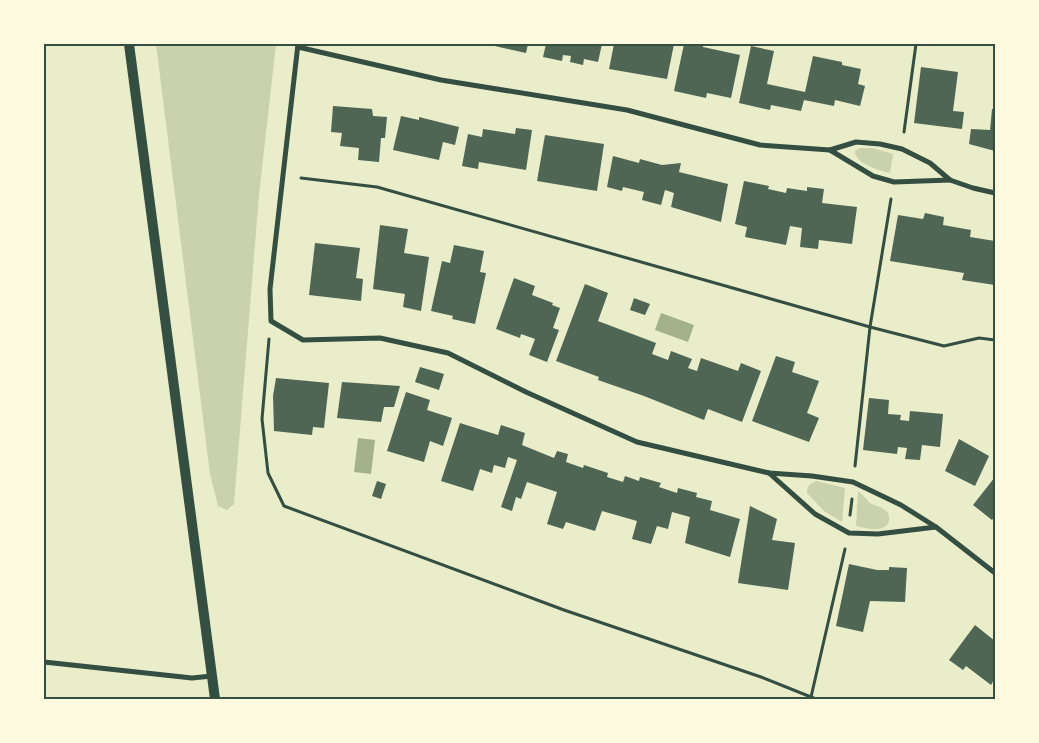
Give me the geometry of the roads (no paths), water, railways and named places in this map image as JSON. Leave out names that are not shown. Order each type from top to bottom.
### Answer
[{"type":"main road","points":[[129,44],[215,699]]},
{"type":"street","points":[[995,193],[950,180],[930,163],[902,148],[856,142],[830,150],[760,145],[627,110],[442,80],[298,45],[270,289],[271,321],[303,340],[380,338],[448,353],[526,392],[637,442],[769,473],[812,476],[853,482],[901,505],[936,528],[995,573]]},
{"type":"street","points":[[830,150],[873,176],[894,182],[950,180]]},
{"type":"street","points":[[769,473],[815,514],[849,533],[878,534],[936,528]]},
{"type":"street","points":[[44,662],[192,678],[212,676]]}]
